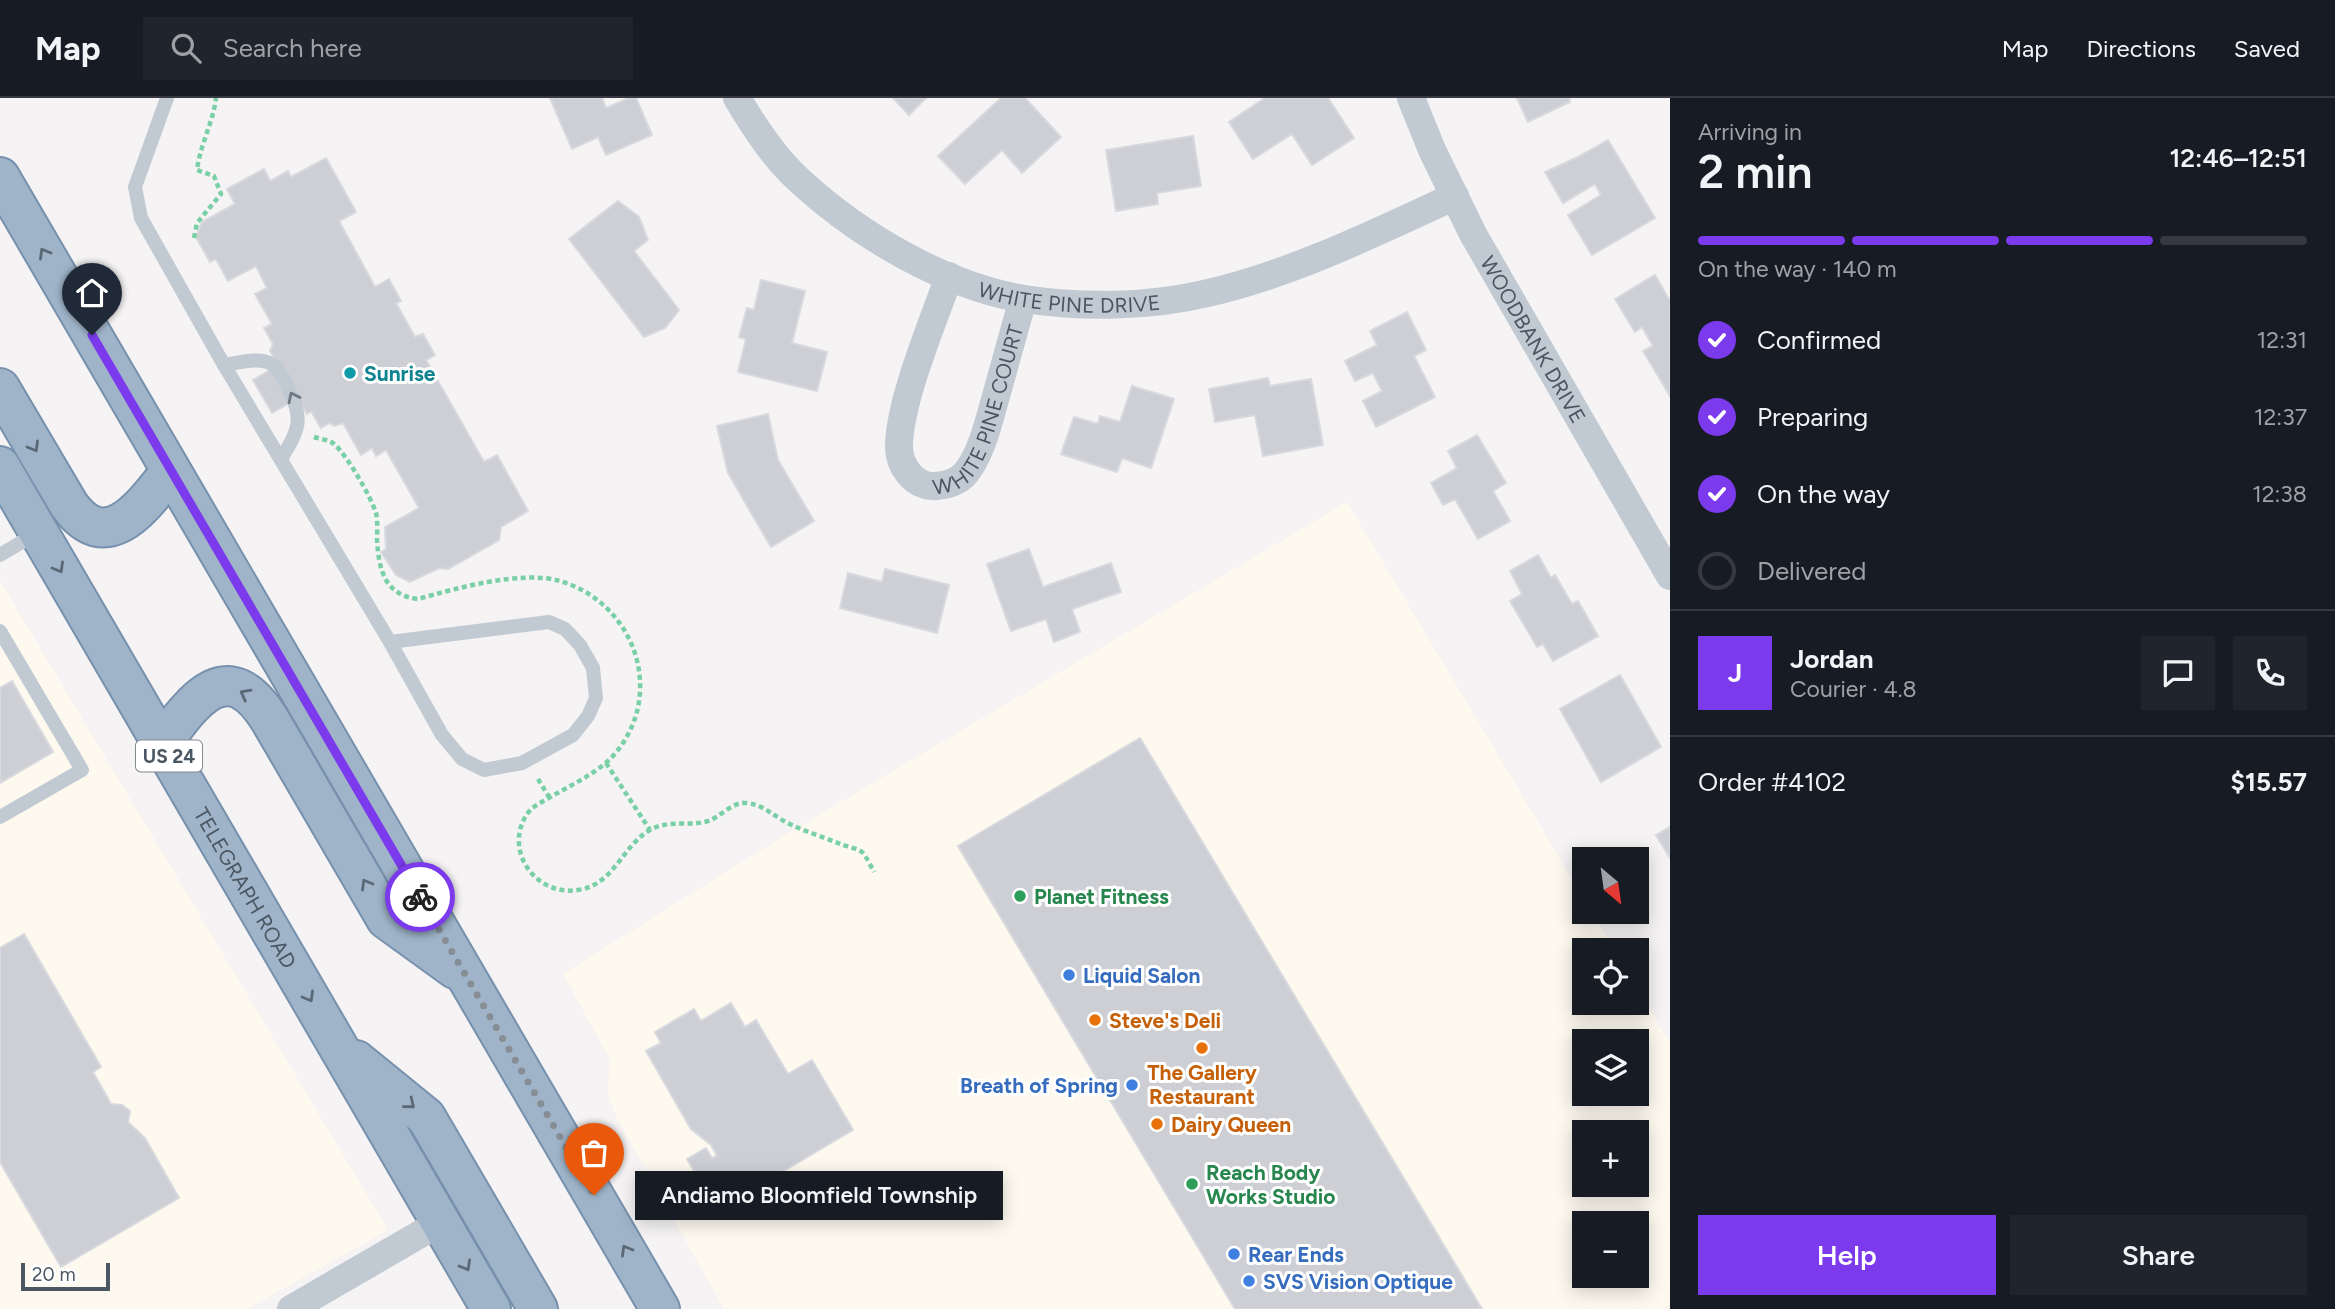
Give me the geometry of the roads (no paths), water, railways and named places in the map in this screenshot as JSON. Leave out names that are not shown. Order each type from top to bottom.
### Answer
[{"type":"highway","points":[[0,177],[660,1309]]},
{"type":"highway","points":[[0,388],[69,505],[83,520],[96,526],[111,526],[127,521],[140,510],[171,471]]},
{"type":"highway","name":"TELEGRAPH ROAD","points":[[0,467],[491,1309]]},
{"type":"highway","points":[[162,744],[193,703],[211,689],[233,687],[254,698],[270,720],[386,919],[468,979]]},
{"type":"highway","points":[[338,1046],[426,1117],[538,1309]]},
{"type":"street","name":"WHITE PINE DRIVE","points":[[737,98],[774,152],[800,181],[837,211],[905,257],[949,276],[1023,299],[1132,303],[1210,293],[1328,253],[1455,196]]},
{"type":"street","name":"WOODBANK DRIVE","points":[[1411,98],[1486,258],[1670,576]]},
{"type":"street","name":"WHITE PINE COURT","points":[[949,276],[911,386],[898,447],[910,476],[921,484],[934,487],[947,485],[967,472],[983,436],[1023,299]]},
{"type":"street","points":[[291,1309],[441,1222]]},
{"type":"lane","points":[[167,98],[135,187],[141,218],[224,365],[390,642],[442,735],[462,759],[484,770],[522,763],[573,735],[588,716],[596,698],[593,668],[580,645],[565,629],[549,622],[390,642]]},
{"type":"lane","points":[[224,365],[265,362],[274,365],[282,377],[297,404],[298,432],[281,459]]},
{"type":"lane","points":[[0,555],[38,532]]},
{"type":"lane","points":[[0,631],[82,770],[0,817]]},
{"type":"place","name":"Sunrise","points":[[350,373]]},
{"type":"place","name":"Planet Fitness","points":[[1020,896]]},
{"type":"place","name":"Liquid Salon","points":[[1069,975]]},
{"type":"place","name":"Steve's Deli","points":[[1095,1020]]},
{"type":"place","name":"The Gallery Restaurant","points":[[1202,1048]]},
{"type":"place","name":"Breath of Spring","points":[[1132,1085]]},
{"type":"place","name":"Dairy Queen","points":[[1157,1124]]},
{"type":"place","name":"Reach Body Works Studio","points":[[1192,1184]]},
{"type":"place","name":"Andiamo Bloomfield Township","points":[[594,1195]]},
{"type":"place","name":"Rear Ends","points":[[1234,1254]]},
{"type":"place","name":"SVS Vision Optique","points":[[1249,1281]]}]
